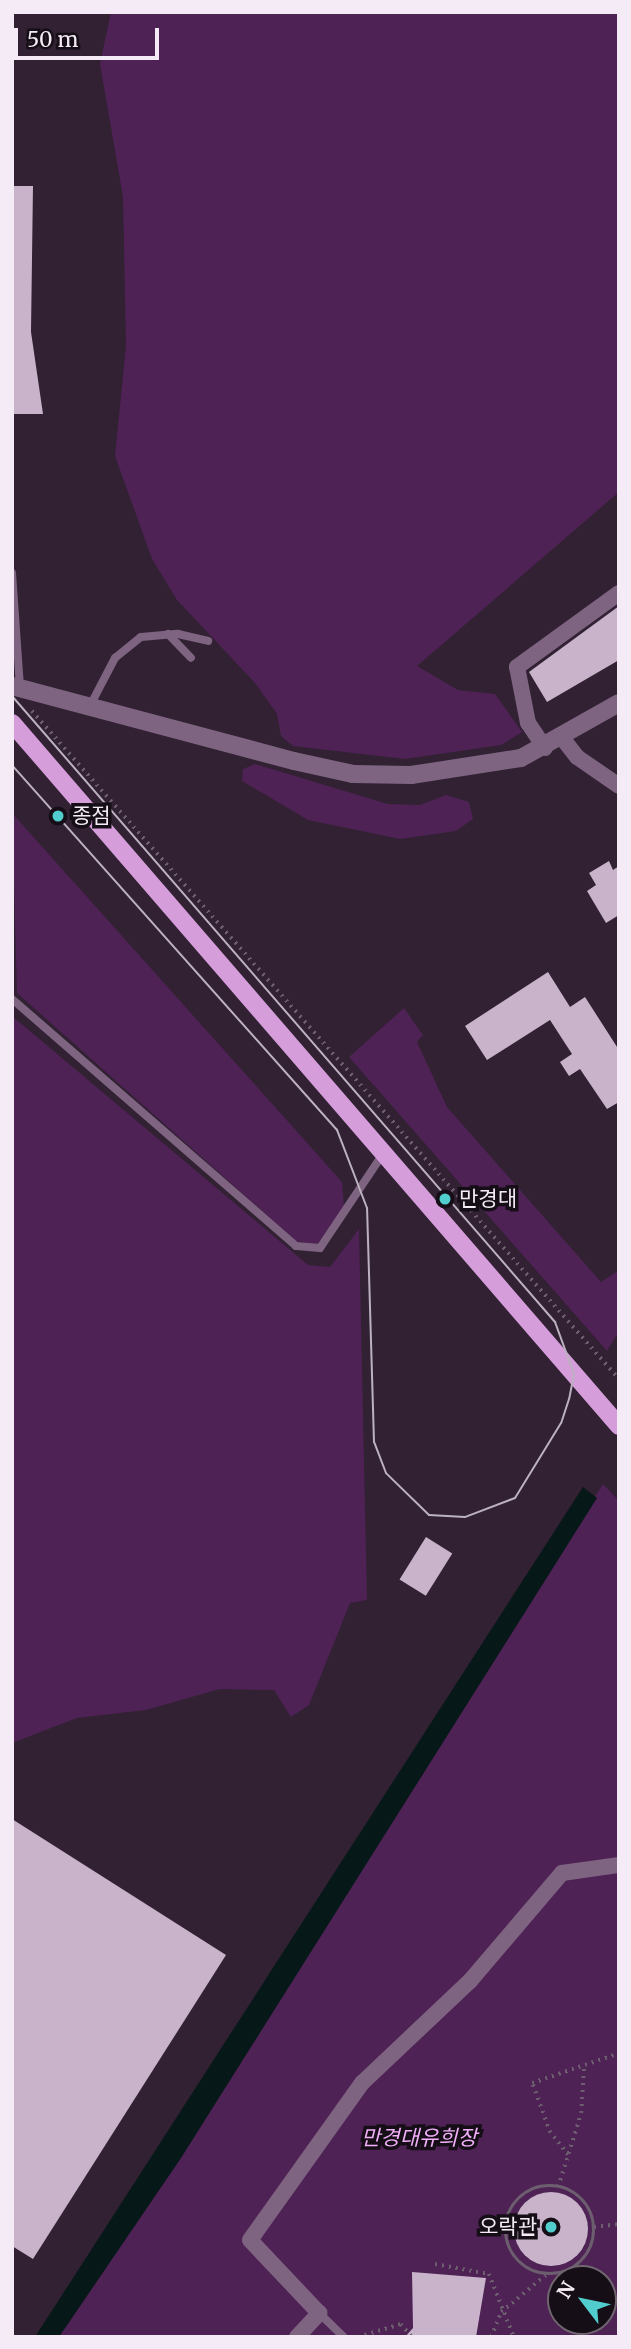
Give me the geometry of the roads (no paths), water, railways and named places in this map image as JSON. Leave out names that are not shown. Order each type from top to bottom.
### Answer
[{"type":"main road","points":[[12,723],[619,1426]]},
{"type":"street","points":[[545,748],[524,712],[517,667],[619,593]]},
{"type":"street","points":[[18,691],[92,702],[201,738],[354,774],[472,769],[545,748],[619,703]]},
{"type":"street","points":[[563,739],[577,757],[619,786]]},
{"type":"street","points":[[297,2337],[319,2313],[250,2240],[362,2082],[470,1981],[562,1873],[619,1865]]},
{"type":"lane","points":[[12,573],[18,691]]},
{"type":"lane","points":[[168,634],[191,658]]},
{"type":"lane","points":[[92,702],[126,646],[168,634],[208,641]]},
{"type":"lane","points":[[12,999],[308,1251],[320,1248],[336,1228],[383,1153]]},
{"type":"lane","points":[[319,2313],[344,2337]]},
{"type":"tram line","points":[[12,696],[555,1322],[574,1374],[569,1399],[561,1423],[515,1498],[465,1517],[429,1515],[386,1473],[374,1442],[367,1208],[337,1130],[12,765]]},
{"type":"place","name":"종점","points":[[58,816]]},
{"type":"place","name":"만경대","points":[[445,1199]]},
{"type":"place","name":"오락관","points":[[551,2227]]},
{"type":"park label","name":"만경대유희장","points":[[419,2138]]}]
